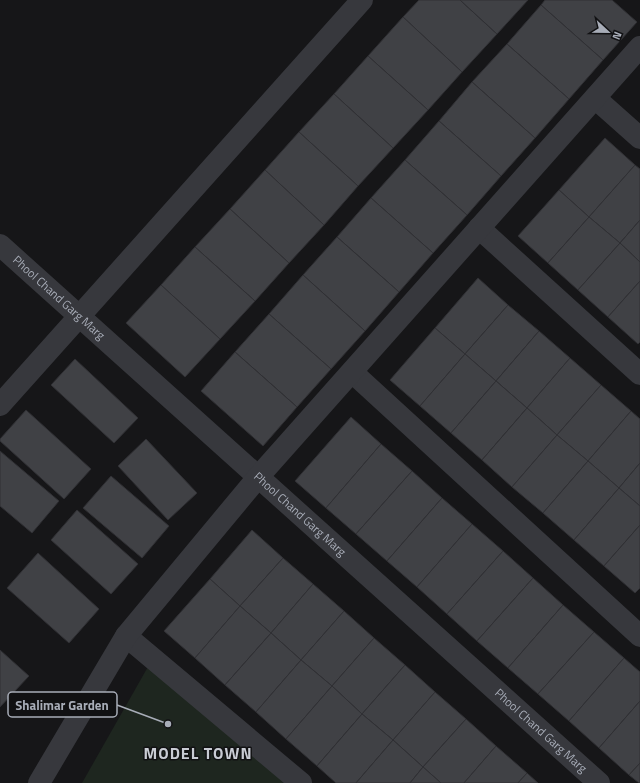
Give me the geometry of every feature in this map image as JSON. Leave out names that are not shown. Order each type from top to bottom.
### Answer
[{"type":"street","points":[[0,405],[362,0]]},
{"type":"street","points":[[39,783],[126,636],[259,476],[640,47]]},
{"type":"street","points":[[595,98],[640,138]]},
{"type":"street","points":[[480,228],[640,374]]},
{"type":"street","name":"Phool Chand Garg Marg","points":[[0,245],[259,476],[599,783]]},
{"type":"street","points":[[352,372],[640,636]]},
{"type":"street","points":[[126,636],[301,783]]},
{"type":"shaded area","points":[[149,665],[291,783],[82,783]]},
{"type":"building","points":[[419,0],[460,0],[497,34],[462,72],[403,17]]},
{"type":"building","points":[[460,0],[528,0],[497,34]]},
{"type":"building","points":[[545,0],[612,0],[637,22],[603,60],[541,5]]},
{"type":"building","points":[[541,5],[603,60],[569,99],[507,44]]},
{"type":"building","points":[[403,17],[462,72],[428,110],[368,56]]},
{"type":"building","points":[[507,44],[569,99],[535,138],[472,82]]},
{"type":"building","points":[[368,56],[428,110],[393,148],[334,94]]},
{"type":"building","points":[[472,82],[535,138],[501,176],[439,121]]},
{"type":"building","points":[[334,94],[393,148],[358,186],[299,132]]},
{"type":"building","points":[[439,121],[501,176],[467,215],[405,160]]},
{"type":"building","points":[[299,132],[358,186],[324,225],[265,170]]},
{"type":"building","points":[[605,138],[635,165],[589,217],[559,190]]},
{"type":"building","points":[[405,160],[467,215],[433,253],[371,198]]},
{"type":"building","points":[[635,165],[640,169],[640,220],[620,243],[589,217]]},
{"type":"building","points":[[265,170],[324,225],[289,263],[230,209]]},
{"type":"building","points":[[559,190],[589,217],[548,263],[518,236]]},
{"type":"building","points":[[371,198],[433,253],[399,292],[337,237]]},
{"type":"building","points":[[230,209],[289,263],[255,301],[195,247]]},
{"type":"building","points":[[589,217],[620,243],[578,290],[548,263]]},
{"type":"building","points":[[640,220],[640,262],[620,243]]},
{"type":"building","points":[[337,237],[399,292],[365,331],[303,275]]},
{"type":"building","points":[[620,243],[640,262],[640,281],[608,317],[578,290]]},
{"type":"building","points":[[195,247],[255,301],[220,339],[161,285]]},
{"type":"building","points":[[303,275],[365,331],[331,369],[269,314]]},
{"type":"building","points":[[478,278],[508,305],[465,354],[435,328]]},
{"type":"building","points":[[640,281],[640,342],[638,344],[608,317]]},
{"type":"building","points":[[161,285],[220,339],[185,377],[126,323]]},
{"type":"building","points":[[508,305],[539,331],[496,381],[465,354]]},
{"type":"building","points":[[269,314],[331,369],[297,407],[235,352]]},
{"type":"building","points":[[435,328],[465,354],[420,406],[390,380]]},
{"type":"building","points":[[539,331],[570,358],[527,408],[496,381]]},
{"type":"building","points":[[235,352],[297,407],[263,446],[201,391]]},
{"type":"building","points":[[465,354],[496,381],[451,433],[420,406]]},
{"type":"building","points":[[570,358],[601,385],[557,435],[527,408]]},
{"type":"building","points":[[75,359],[138,418],[114,443],[51,385]]},
{"type":"building","points":[[496,381],[527,408],[482,460],[451,433]]},
{"type":"building","points":[[601,385],[631,411],[588,461],[557,435]]},
{"type":"building","points":[[527,408],[557,435],[512,487],[482,460]]},
{"type":"building","points":[[26,410],[91,469],[64,499],[0,441],[0,439]]},
{"type":"building","points":[[631,411],[640,419],[640,463],[619,488],[588,461]]},
{"type":"building","points":[[351,417],[381,444],[326,508],[295,481]]},
{"type":"building","points":[[557,435],[588,461],[543,513],[512,487]]},
{"type":"building","points":[[146,439],[197,493],[168,520],[118,466]]},
{"type":"building","points":[[381,444],[412,471],[356,534],[326,508]]},
{"type":"building","points":[[0,451],[59,501],[32,533],[0,506]]},
{"type":"building","points":[[588,461],[619,488],[574,540],[543,513]]},
{"type":"building","points":[[640,463],[640,506],[619,488]]},
{"type":"building","points":[[412,471],[442,498],[387,561],[356,534]]},
{"type":"building","points":[[111,476],[169,526],[142,558],[83,508]]},
{"type":"building","points":[[619,488],[640,506],[640,525],[604,566],[574,540]]},
{"type":"building","points":[[442,498],[472,524],[417,587],[387,561]]},
{"type":"building","points":[[77,510],[138,564],[111,594],[51,540]]},
{"type":"building","points":[[472,524],[503,551],[447,614],[417,587]]},
{"type":"building","points":[[640,525],[640,588],[635,593],[604,566]]},
{"type":"building","points":[[252,530],[283,558],[240,606],[210,579]]},
{"type":"building","points":[[503,551],[533,578],[477,641],[447,614]]},
{"type":"building","points":[[38,553],[99,609],[69,643],[7,588]]},
{"type":"building","points":[[283,558],[313,584],[271,633],[240,606]]},
{"type":"building","points":[[533,578],[563,605],[508,668],[477,641]]},
{"type":"building","points":[[210,579],[240,606],[195,658],[164,631]]},
{"type":"building","points":[[313,584],[344,611],[301,660],[271,633]]},
{"type":"building","points":[[563,605],[594,632],[538,694],[508,668]]},
{"type":"building","points":[[240,606],[271,633],[225,685],[195,658]]},
{"type":"building","points":[[344,611],[374,638],[332,686],[301,660]]},
{"type":"building","points":[[594,632],[624,658],[569,721],[538,694]]},
{"type":"building","points":[[271,633],[301,660],[256,712],[225,685]]},
{"type":"building","points":[[374,638],[405,665],[362,714],[332,686]]},
{"type":"building","points":[[0,650],[29,676],[0,707]]},
{"type":"building","points":[[624,658],[640,672],[640,701],[599,748],[569,721]]},
{"type":"building","points":[[301,660],[332,686],[286,739],[256,712]]},
{"type":"building","points":[[405,665],[435,692],[393,740],[362,714]]},
{"type":"building","points":[[332,686],[362,714],[317,766],[286,739]]},
{"type":"building","points":[[435,692],[466,719],[423,767],[393,740]]},
{"type":"building","points":[[640,701],[640,763],[629,775],[599,748]]},
{"type":"building","points":[[362,714],[393,740],[356,783],[336,783],[317,766]]},
{"type":"building","points":[[466,719],[496,746],[464,783],[441,783],[423,767]]},
{"type":"building","points":[[393,740],[423,767],[410,783],[356,783]]},
{"type":"building","points":[[496,746],[527,773],[518,783],[464,783]]},
{"type":"building","points":[[640,763],[640,783],[639,783],[629,775]]},
{"type":"building","points":[[423,767],[441,783],[410,783]]},
{"type":"building","points":[[527,773],[538,783],[518,783]]},
{"type":"place","name":"Shalimar Garden","points":[[168,724]]},
{"type":"district","name":"MODEL TOWN","points":[[198,753]]}]
